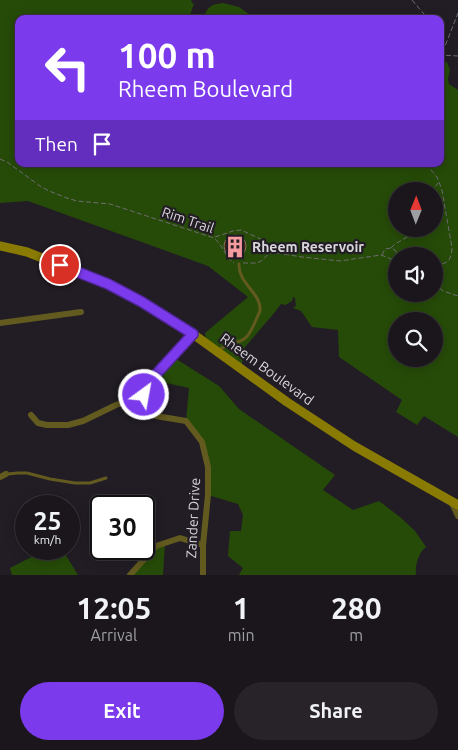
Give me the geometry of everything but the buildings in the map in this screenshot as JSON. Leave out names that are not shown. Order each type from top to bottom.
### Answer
[{"type":"street","name":"Rheem Boulevard","points":[[0,246],[27,252],[108,284],[142,302],[193,334],[280,397],[354,446],[455,503]]},
{"type":"street","points":[[0,323],[80,312]]},
{"type":"street","points":[[31,415],[38,423],[68,425],[83,421],[116,405],[144,395],[148,383],[193,334]]},
{"type":"street","name":"Zander Drive","points":[[144,395],[156,416],[186,421],[202,442],[208,467],[203,575]]},
{"type":"street","points":[[455,503],[458,516]]},
{"type":"street","points":[[130,575],[156,546],[180,538],[203,545]]},
{"type":"lane","points":[[218,351],[222,347],[244,340],[248,336],[260,311],[259,303],[241,277],[238,269],[239,264]]},
{"type":"lane","points":[[3,475],[28,473],[76,483],[90,483],[106,478]]},
{"type":"path","points":[[412,0],[425,15]]},
{"type":"path","points":[[444,50],[458,13]]},
{"type":"path","points":[[444,55],[458,56]]},
{"type":"path","name":"Rim Trail","points":[[0,159],[40,186],[67,198],[77,201],[110,204],[214,238],[221,245],[225,255],[230,260],[239,264]]},
{"type":"path","points":[[429,167],[439,182]]},
{"type":"path","points":[[443,194],[452,248],[452,255],[449,261],[443,264]]},
{"type":"path","points":[[214,238],[233,230],[241,230],[265,241],[277,253]]},
{"type":"path","points":[[392,247],[406,238]]},
{"type":"path","points":[[381,256],[385,249],[388,248]]},
{"type":"path","points":[[239,264],[260,262],[269,253],[340,261],[381,256],[388,259]]},
{"type":"path","points":[[443,291],[458,296]]},
{"type":"green space","points":[[0,0],[191,0],[194,4],[190,15],[15,15],[15,167],[444,167],[444,63],[447,62],[450,70],[449,84],[458,90],[458,437],[424,416],[417,425],[396,412],[402,400],[339,357],[338,330],[312,327],[301,311],[293,308],[296,306],[295,298],[293,297],[292,301],[285,305],[281,304],[245,347],[241,369],[206,342],[205,333],[248,297],[208,266],[28,201],[0,203]]},
{"type":"green space","points":[[223,3],[239,7],[250,15],[204,15],[214,5]]},
{"type":"green space","points":[[173,357],[219,386],[239,409],[335,475],[323,490],[353,510],[379,501],[400,517],[415,531],[426,547],[418,560],[416,575],[239,575],[243,568],[228,556],[230,531],[241,531],[243,515],[238,504],[208,495],[208,467],[202,442],[186,421],[189,388],[157,381],[154,377]]},
{"type":"green space","points":[[165,543],[163,575],[130,575],[143,560],[155,560],[156,546]]},
{"type":"green space","points":[[26,560],[69,560],[78,575],[12,575],[10,568]]},
{"type":"place","name":"Rheem Reservoir","points":[[235,247]]},
{"type":"route","points":[[60,265],[108,284],[142,302],[193,334],[148,383],[144,395]]}]
